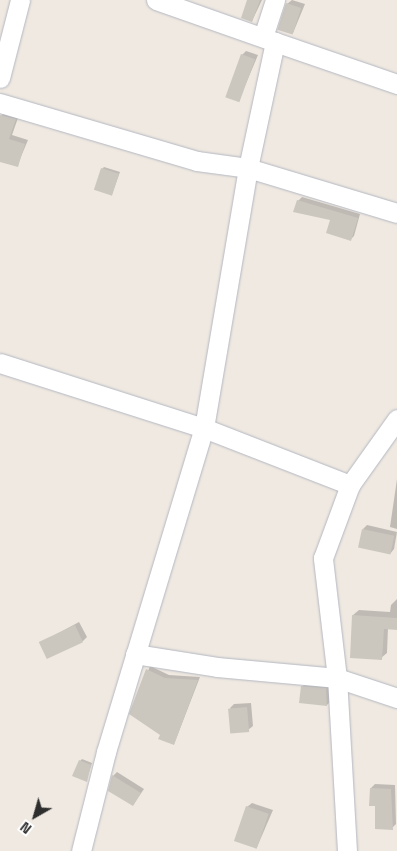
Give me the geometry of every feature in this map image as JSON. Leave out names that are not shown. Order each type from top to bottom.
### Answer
[{"type":"street","points":[[0,78],[20,0]]},
{"type":"street","points":[[156,0],[397,84]]},
{"type":"street","points":[[80,851],[135,654],[204,428],[275,0]]},
{"type":"street","points":[[0,103],[197,161],[248,168],[397,213]]},
{"type":"street","points":[[0,363],[204,428],[350,485]]},
{"type":"street","points":[[347,851],[337,678],[323,558],[350,485],[397,420]]},
{"type":"street","points":[[135,654],[216,667],[337,678],[397,698]]},
{"type":"building","points":[[247,0],[260,0],[252,22],[241,18]]},
{"type":"building","points":[[286,3],[301,8],[293,35],[277,30]]},
{"type":"building","points":[[241,54],[255,59],[239,102],[225,97]]},
{"type":"building","points":[[0,115],[16,119],[9,139],[25,144],[18,167],[0,162]]},
{"type":"building","points":[[101,168],[119,174],[112,196],[94,190]]},
{"type":"building","points":[[297,200],[358,218],[351,241],[326,233],[330,220],[293,212]]},
{"type":"building","points":[[362,529],[394,536],[390,554],[358,548]]},
{"type":"building","points":[[352,615],[397,618],[397,630],[384,629],[382,660],[350,658]]},
{"type":"building","points":[[75,625],[83,642],[47,659],[39,642]]},
{"type":"building","points":[[146,669],[165,678],[198,680],[174,745],[158,739],[160,735],[129,714]]},
{"type":"building","points":[[301,686],[326,688],[327,706],[299,703]]},
{"type":"building","points":[[247,707],[249,732],[230,734],[228,709]]},
{"type":"building","points":[[79,760],[91,765],[87,782],[72,776]]},
{"type":"building","points":[[112,775],[141,793],[133,806],[108,791]]},
{"type":"building","points":[[370,788],[391,789],[393,830],[375,829],[375,806],[369,806]]},
{"type":"building","points":[[246,806],[269,814],[257,849],[234,841]]}]
